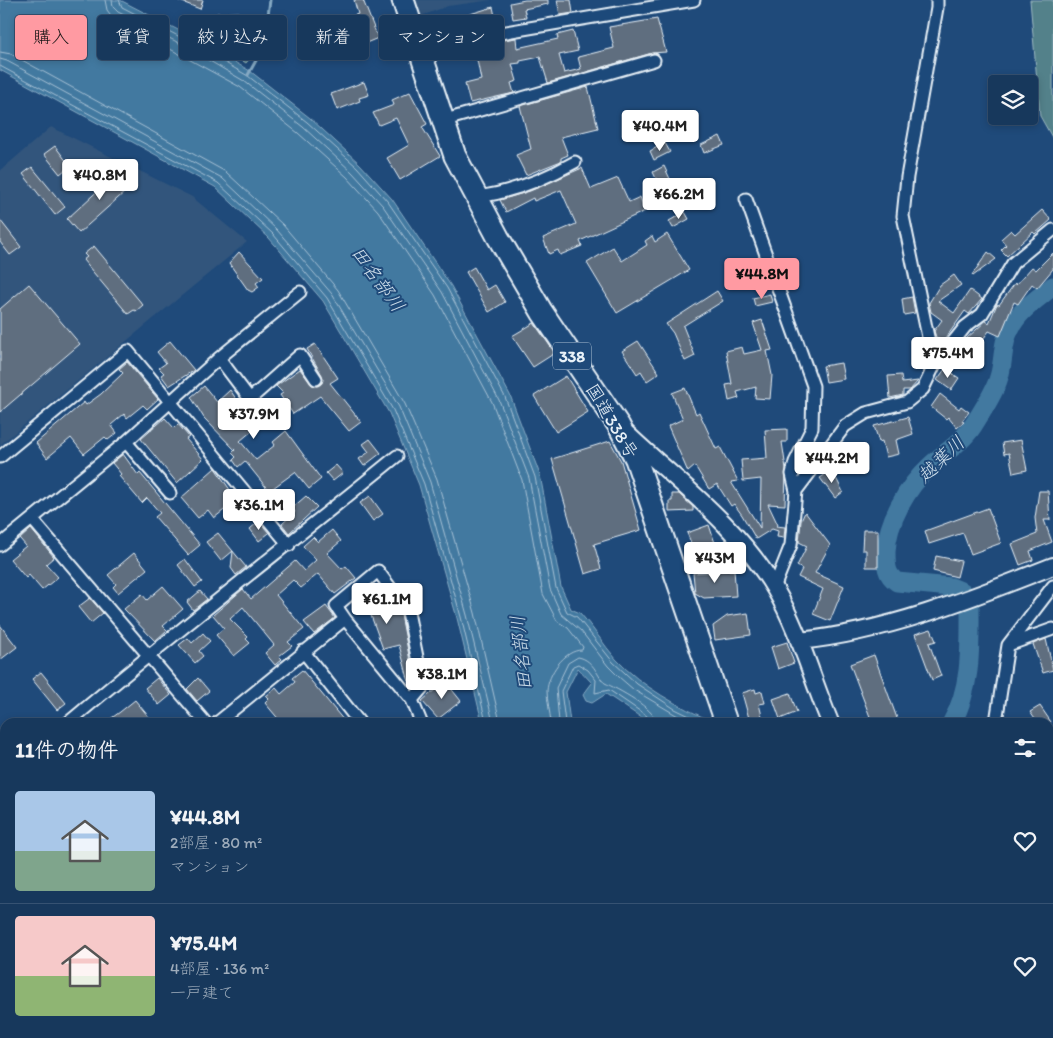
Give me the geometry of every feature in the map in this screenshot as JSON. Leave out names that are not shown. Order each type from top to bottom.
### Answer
[{"type":"highway","name":"国道338号","points":[[403,0],[408,15]]},
{"type":"highway","name":"国道338号","points":[[422,60],[455,156],[498,237],[542,312],[619,426],[636,459],[652,501],[724,718]]},
{"type":"street","points":[[504,32],[694,0]]},
{"type":"street","points":[[934,366],[903,216],[907,177],[934,28],[937,0]]},
{"type":"street","points":[[442,122],[654,60]]},
{"type":"street","points":[[478,197],[494,194],[549,176],[575,162]]},
{"type":"street","points":[[746,199],[813,386],[812,428],[795,462],[792,474],[796,491],[791,545],[774,588]]},
{"type":"street","points":[[796,491],[844,426],[866,413],[907,402],[922,389],[934,366],[965,327],[982,314],[1013,263],[1053,230]]},
{"type":"street","points":[[0,545],[126,442],[219,358],[300,292]]},
{"type":"street","points":[[0,457],[128,351],[289,545]]},
{"type":"street","points":[[219,358],[250,399],[300,355],[316,379]]},
{"type":"street","points":[[619,426],[720,520],[750,553],[774,588],[799,641],[828,718]]},
{"type":"street","points":[[126,442],[170,493]]},
{"type":"street","points":[[74,718],[148,655],[289,545],[397,456]]},
{"type":"street","points":[[32,519],[202,718]]},
{"type":"street","points":[[799,641],[832,638],[932,611],[1053,566]]},
{"type":"street","points":[[412,700],[423,687],[408,612],[378,570],[336,606],[412,700],[419,718]]},
{"type":"street","points":[[997,718],[1008,645],[1053,586]]},
{"type":"street","points":[[223,718],[344,618]]},
{"type":"street","points":[[1008,645],[1053,629]]},
{"type":"street","points":[[303,651],[356,718]]},
{"type":"shaded area","points":[[416,0],[492,0],[448,6],[421,15]]},
{"type":"shaded area","points":[[51,127],[192,197],[247,242],[0,445],[0,171]]},
{"type":"green space","points":[[1030,0],[1053,0],[1053,139],[1040,116],[1038,75],[1036,75]]},
{"type":"green space","points":[[238,12],[242,15],[214,15],[217,13]]},
{"type":"water","name":"田名部川","points":[[0,0],[120,0],[149,15],[97,15],[97,60],[169,60],[169,25],[179,30],[179,60],[231,60],[250,71],[310,118],[360,164],[392,199],[451,286],[510,395],[540,475],[561,587],[571,609],[580,613],[616,659],[637,679],[674,703],[705,718],[642,718],[606,694],[592,703],[586,701],[583,695],[592,683],[578,668],[566,692],[569,718],[481,718],[457,618],[419,485],[389,413],[323,301],[269,238],[215,187],[0,70]]},
{"type":"building","points":[[177,0],[203,0],[200,9]]},
{"type":"building","points":[[354,0],[363,0],[369,15],[355,15],[358,14]]},
{"type":"building","points":[[525,0],[548,0],[548,4],[524,9],[526,17],[513,19],[510,3]]},
{"type":"building","points":[[557,0],[571,0],[573,13],[560,15]]},
{"type":"building","points":[[493,7],[495,15],[467,15]]},
{"type":"building","points":[[369,15],[378,38],[369,42]]},
{"type":"building","points":[[657,19],[666,52],[652,53],[548,83],[540,57],[520,61],[520,63],[512,64],[517,81],[511,83],[514,93],[470,103],[465,84],[481,80],[477,60],[504,60],[504,40],[516,38],[517,48],[558,39],[557,35],[573,31],[578,51],[559,55],[564,73],[581,69],[578,57],[614,48],[609,27]]},
{"type":"building","points":[[364,82],[369,95],[359,98],[360,101],[337,110],[331,94]]},
{"type":"building","points":[[588,87],[598,128],[561,137],[568,155],[561,158],[561,161],[526,175],[516,155],[531,149],[520,106]]},
{"type":"building","points":[[410,92],[427,124],[422,127],[440,156],[400,180],[387,158],[409,145],[396,118],[379,125],[373,113],[394,105],[392,100]]},
{"type":"building","points":[[720,136],[724,145],[704,153],[701,145]]},
{"type":"building","points":[[665,143],[670,152],[654,160],[650,151]]},
{"type":"building","points":[[55,146],[70,166],[60,174],[44,154]]},
{"type":"building","points":[[664,166],[671,181],[660,187],[653,172]]},
{"type":"building","points":[[32,167],[65,207],[55,215],[23,174]]},
{"type":"building","points":[[582,168],[591,189],[618,178],[629,202],[640,197],[645,211],[580,241],[582,246],[560,255],[558,250],[549,254],[543,238],[576,224],[561,190],[534,201],[533,198],[506,212],[500,200],[530,191]]},
{"type":"building","points":[[118,172],[136,182],[79,233],[67,219]]},
{"type":"building","points":[[1042,210],[1051,220],[1035,234],[1033,232],[1007,256],[1001,250],[1006,245],[1001,239],[1011,230],[1015,234]]},
{"type":"building","points":[[685,212],[689,219],[673,228],[669,221]]},
{"type":"building","points":[[0,220],[21,247],[10,255],[0,242]]},
{"type":"building","points":[[667,234],[689,270],[617,313],[587,263],[613,247],[622,261],[647,245],[645,241],[652,236],[655,242]]},
{"type":"building","points":[[94,246],[143,305],[136,311],[134,310],[128,314],[83,260],[87,257],[84,254]]},
{"type":"building","points":[[239,252],[263,278],[256,283],[259,287],[252,292],[248,290],[229,263]]},
{"type":"building","points":[[988,252],[996,259],[973,276],[972,275]]},
{"type":"building","points":[[1053,253],[1053,269],[1037,288],[1032,284],[1018,304],[1014,302],[1000,336],[989,331],[978,346],[967,338],[986,321],[989,323],[997,304],[999,305],[1015,283],[1016,285],[1032,267],[1036,270]]},
{"type":"building","points":[[474,267],[487,290],[495,285],[505,302],[489,312],[466,272]]},
{"type":"building","points":[[954,275],[961,285],[938,301],[954,313],[970,290],[982,299],[969,314],[965,311],[943,342],[936,337],[934,331],[942,320],[931,312],[929,303],[940,285]]},
{"type":"building","points":[[29,284],[80,344],[0,412],[0,309]]},
{"type":"building","points":[[717,291],[723,301],[683,326],[695,356],[685,361],[673,333],[666,324]]},
{"type":"building","points":[[770,294],[772,302],[755,306],[753,298]]},
{"type":"building","points":[[912,297],[915,313],[904,315],[902,299]]},
{"type":"building","points":[[762,320],[772,350],[767,351],[772,375],[770,399],[755,398],[756,387],[737,392],[739,398],[729,401],[726,385],[732,384],[726,351],[742,347],[744,354],[762,350],[753,323]]},
{"type":"building","points":[[534,323],[555,353],[533,367],[512,336]]},
{"type":"building","points":[[170,341],[194,370],[169,386],[161,375],[164,373],[159,368],[166,363],[157,352]]},
{"type":"building","points":[[638,341],[659,373],[647,381],[641,371],[637,374],[622,351]]},
{"type":"building","points":[[315,344],[338,378],[330,383],[361,422],[349,431],[320,396],[293,414],[280,395],[283,393],[276,386],[300,369],[312,385],[317,386],[322,383],[322,375],[307,349]]},
{"type":"building","points":[[127,362],[158,399],[147,409],[143,405],[127,418],[124,414],[111,425],[117,433],[108,440],[105,437],[84,454],[71,438],[47,458],[36,443],[84,402],[86,405],[101,394],[123,373],[119,369]]},
{"type":"building","points":[[841,363],[844,379],[826,382],[823,366]]},
{"type":"building","points":[[945,369],[959,378],[951,390],[937,380]]},
{"type":"building","points":[[901,375],[902,383],[918,381],[910,390],[903,390],[903,395],[890,398],[888,376]]},
{"type":"building","points":[[566,376],[588,412],[556,432],[534,396]]},
{"type":"building","points":[[204,386],[217,402],[230,390],[245,412],[261,401],[268,409],[254,420],[259,425],[240,441],[256,460],[275,445],[273,442],[286,431],[321,479],[309,489],[295,472],[269,491],[245,461],[238,467],[233,460],[236,457],[232,453],[235,450],[204,418],[191,397]]},
{"type":"building","points":[[685,388],[696,414],[699,412],[716,449],[720,447],[738,481],[731,482],[760,528],[761,479],[743,481],[741,460],[767,458],[765,430],[787,429],[787,442],[782,442],[786,469],[785,505],[768,504],[778,525],[776,526],[785,527],[784,538],[777,537],[778,531],[772,529],[756,539],[742,515],[734,504],[731,506],[717,484],[709,489],[695,466],[688,472],[668,426],[683,419],[672,393]]},
{"type":"building","points":[[940,394],[959,409],[961,406],[969,412],[962,421],[964,422],[957,428],[948,417],[946,419],[931,407]]},
{"type":"building","points":[[908,417],[913,434],[896,440],[899,454],[886,457],[882,441],[879,442],[874,426]]},
{"type":"building","points":[[165,418],[174,428],[178,424],[189,437],[186,439],[203,459],[177,483],[141,439]]},
{"type":"building","points":[[370,439],[381,453],[364,466],[359,459],[369,452],[363,444]]},
{"type":"building","points":[[1021,440],[1027,470],[1013,473],[1009,453],[1004,454],[1002,443]]},
{"type":"building","points":[[610,441],[621,461],[641,530],[594,544],[601,569],[585,574],[552,459]]},
{"type":"building","points":[[123,454],[138,475],[140,473],[200,545],[188,555],[155,517],[160,513],[147,498],[142,503],[119,476],[121,474],[112,463]]},
{"type":"building","points":[[336,465],[343,473],[333,481],[326,473]]},
{"type":"building","points":[[215,468],[237,500],[214,518],[208,510],[198,518],[181,498]]},
{"type":"building","points":[[832,470],[843,492],[835,498],[820,478]]},
{"type":"building","points":[[1039,491],[1048,491],[1050,520],[1044,520],[1052,542],[1030,551],[1033,560],[1020,565],[1012,544],[1037,534],[1035,518]]},
{"type":"building","points":[[672,494],[679,494],[693,507],[693,511],[669,512],[669,501],[672,501]]},
{"type":"building","points":[[306,496],[317,507],[289,533],[282,524],[295,512],[292,508]]},
{"type":"building","points":[[370,496],[383,514],[373,521],[360,503]]},
{"type":"building","points":[[988,508],[1001,543],[971,554],[963,533],[929,544],[925,531]]},
{"type":"building","points":[[805,512],[830,545],[815,573],[844,586],[830,621],[813,614],[823,589],[798,577],[802,569],[797,566],[807,546],[799,542],[801,521]]},
{"type":"building","points":[[259,521],[269,533],[259,541],[250,529]]},
{"type":"building","points":[[709,525],[715,543],[694,550],[687,533]]},
{"type":"building","points":[[31,529],[54,557],[46,564],[58,577],[42,590],[29,575],[26,578],[10,559],[26,546],[20,539]]},
{"type":"building","points":[[332,530],[341,541],[327,553],[342,569],[346,566],[356,578],[335,594],[318,574],[301,588],[293,580],[276,595],[304,629],[288,642],[292,646],[279,656],[282,659],[275,665],[265,653],[274,645],[243,607],[230,619],[248,637],[246,639],[250,643],[234,656],[216,635],[224,628],[213,615],[243,589],[251,599],[295,561],[304,571],[316,560],[303,546],[313,537],[318,542]]},
{"type":"building","points":[[863,530],[878,530],[878,567],[866,567],[866,550],[862,550]]},
{"type":"building","points":[[218,533],[233,551],[221,561],[206,542]]},
{"type":"building","points":[[233,551],[246,567],[236,575],[231,568]]},
{"type":"building","points":[[134,553],[147,569],[118,593],[113,587],[116,584],[108,575]]},
{"type":"building","points":[[936,556],[961,561],[957,577],[933,571]]},
{"type":"building","points":[[185,559],[202,582],[195,587],[178,565]]},
{"type":"building","points":[[734,570],[736,596],[704,598],[695,593],[693,573]]},
{"type":"building","points":[[163,586],[183,609],[163,626],[167,630],[155,641],[124,609],[142,594],[147,600]]},
{"type":"building","points":[[382,589],[387,596],[390,608],[395,607],[401,615],[414,681],[409,682],[399,645],[383,649],[369,610],[360,613],[357,598]]},
{"type":"building","points":[[200,591],[207,599],[193,610],[187,602]]},
{"type":"building","points":[[90,598],[103,613],[91,623],[78,607]]},
{"type":"building","points":[[326,606],[335,618],[314,634],[304,622]]},
{"type":"building","points":[[748,613],[751,635],[715,640],[713,626],[727,616]]},
{"type":"building","points":[[0,625],[17,647],[0,660]]},
{"type":"building","points":[[931,629],[936,641],[929,643],[941,676],[932,680],[915,634]]},
{"type":"building","points":[[203,633],[210,641],[199,651],[203,656],[195,663],[179,645],[188,638],[192,643]]},
{"type":"building","points":[[1046,639],[1053,670],[1043,673],[1033,644]]},
{"type":"building","points":[[787,642],[794,663],[778,669],[771,647]]},
{"type":"building","points":[[874,655],[897,718],[870,718],[850,664]]},
{"type":"building","points":[[302,670],[342,718],[278,718],[265,703],[269,699],[266,696],[276,688],[281,694],[295,682],[292,678]]},
{"type":"building","points":[[41,672],[66,703],[57,710],[32,679]]},
{"type":"building","points":[[157,678],[171,695],[159,705],[145,688]]},
{"type":"building","points":[[198,678],[209,691],[197,701],[187,689]]},
{"type":"building","points":[[445,681],[461,701],[437,718],[422,701]]},
{"type":"building","points":[[755,689],[756,693],[762,691],[765,703],[759,704],[762,718],[749,718],[742,693]]},
{"type":"building","points":[[790,693],[797,712],[780,718],[773,699]]},
{"type":"building","points":[[135,700],[150,718],[112,718]]},
{"type":"building","points":[[1040,706],[1048,718],[1034,718],[1030,712]]},
{"type":"waterway","points":[[248,75],[264,46],[270,0]]},
{"type":"waterway","name":"越葉川","points":[[963,592],[951,587],[897,582],[893,579],[887,569],[886,561],[890,529],[894,517],[914,484],[930,466],[972,428],[986,405],[1001,371],[1007,334],[1018,316],[1053,286]]},
{"type":"waterway","name":"越葉川","points":[[954,718],[959,709],[966,681],[970,651],[970,607]]}]
